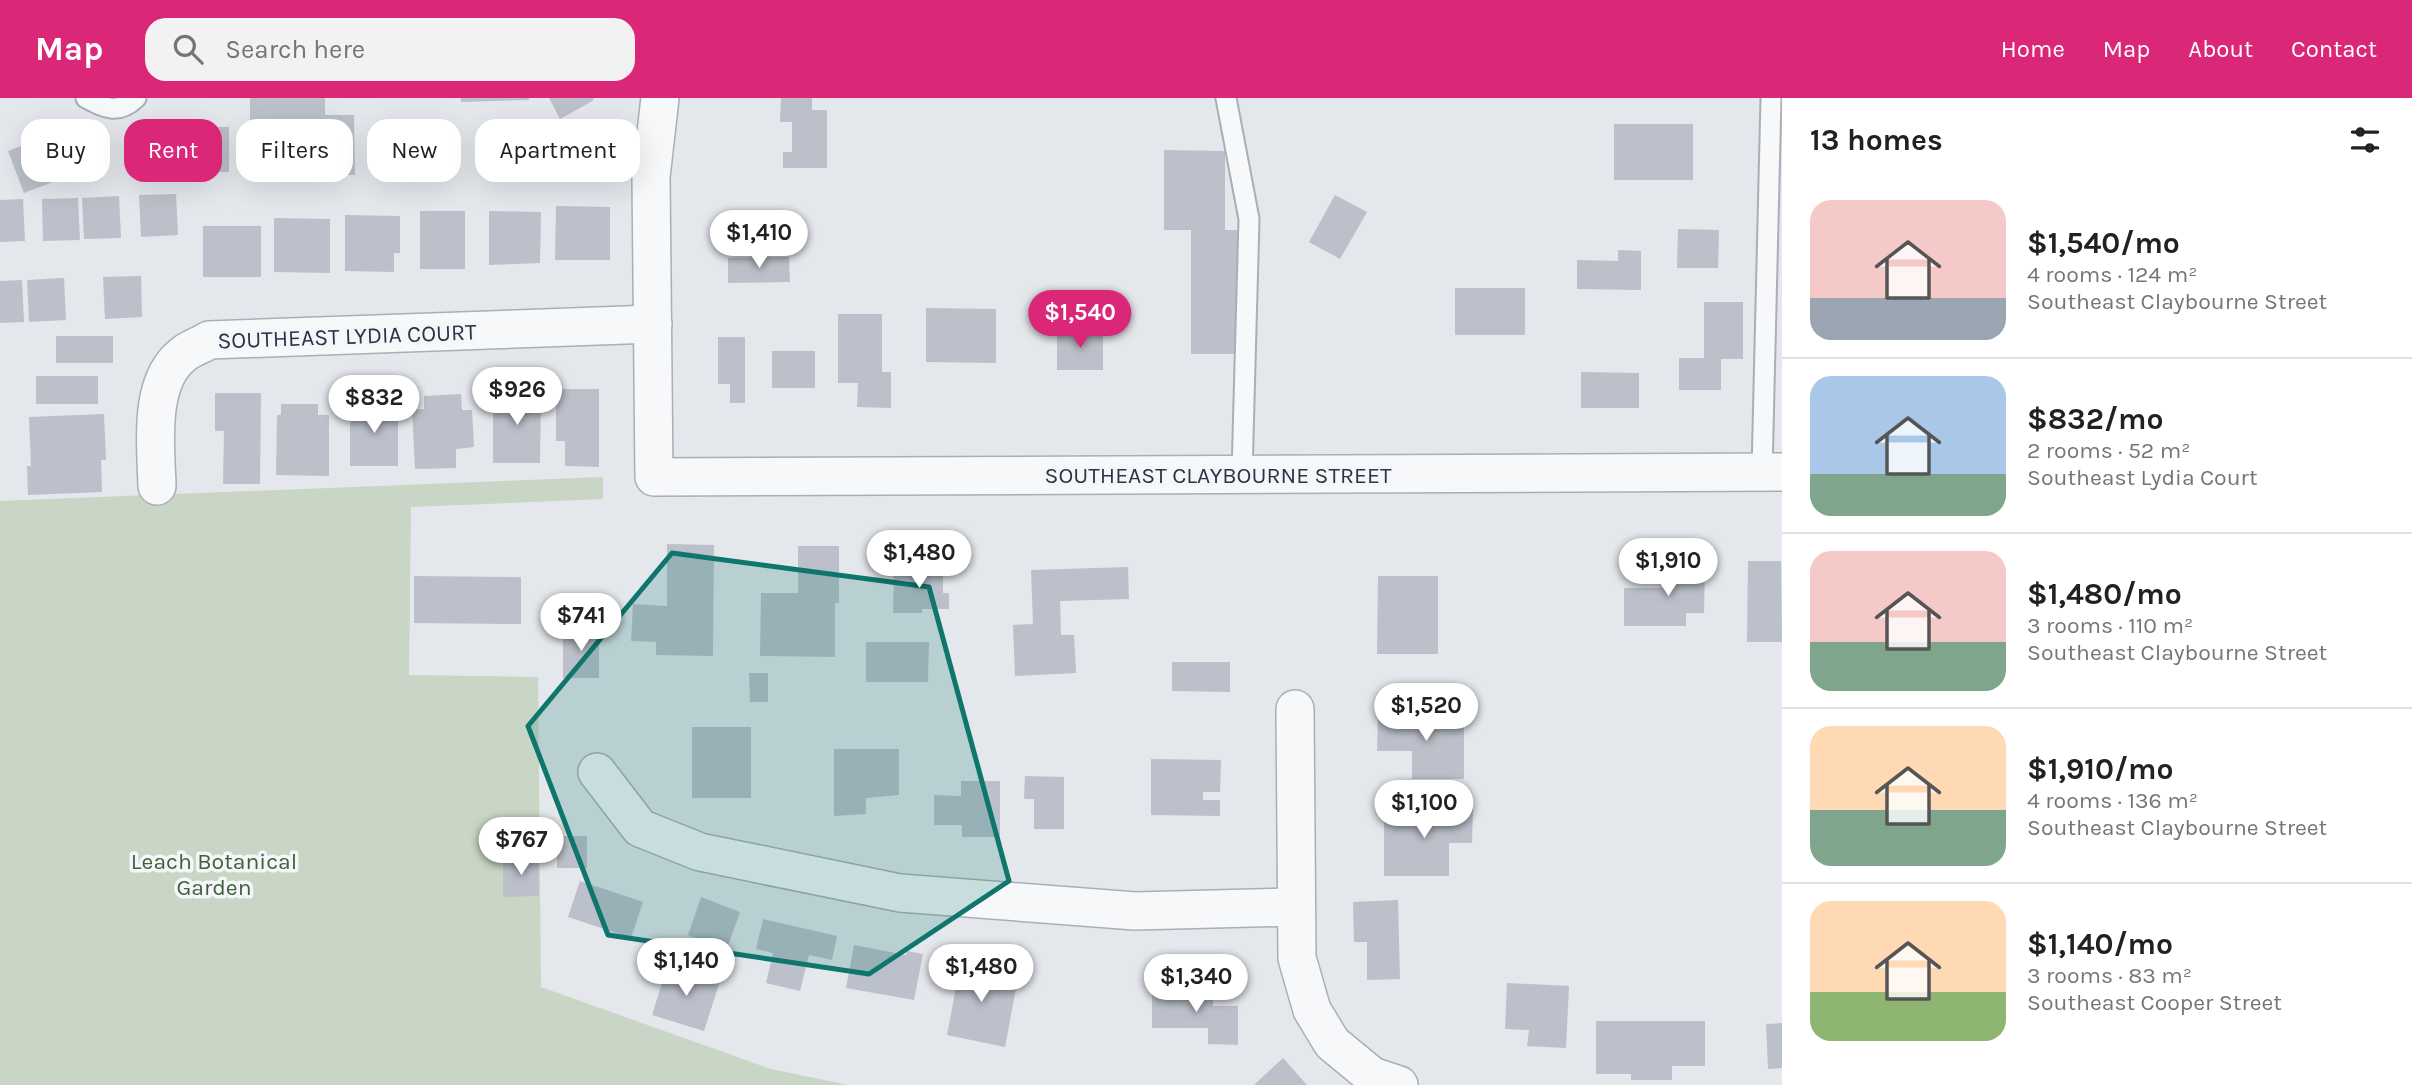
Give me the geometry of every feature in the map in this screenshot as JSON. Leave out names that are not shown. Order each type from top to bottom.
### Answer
[{"type":"street","points":[[653,324],[651,177],[660,98]]},
{"type":"street","name":"SOUTHEAST CLAYBOURNE STREET","points":[[653,324],[654,477],[1772,472]]},
{"type":"street","name":"SOUTHEAST LYDIA COURT","points":[[157,486],[156,407],[167,373],[183,354],[209,340],[653,324]]},
{"type":"street","points":[[1295,709],[1297,958],[1312,1010],[1332,1043],[1372,1076],[1398,1085]]},
{"type":"street","points":[[597,772],[640,828],[700,852],[900,893],[1135,911],[1295,907]]},
{"type":"lane","points":[[86,98],[108,109],[128,105],[136,98]]},
{"type":"lane","points":[[1227,98],[1249,219],[1242,474]]},
{"type":"lane","points":[[1770,98],[1772,472]]},
{"type":"highlighted area","points":[[672,553],[929,587],[1009,881],[869,974],[608,935],[528,726]]},
{"type":"green space","name":"Leach Botanical Garden","points":[[603,477],[603,499],[411,507],[409,675],[538,677],[541,987],[771,1069],[848,1085],[0,1085],[0,501]]},
{"type":"building","points":[[250,98],[325,98],[325,115],[354,115],[355,175],[353,119],[250,119]]},
{"type":"building","points":[[461,98],[529,98],[529,100],[461,102]]},
{"type":"building","points":[[549,98],[593,98],[594,100],[560,119]]},
{"type":"building","points":[[781,98],[812,98],[812,110],[827,110],[827,168],[783,168],[783,152],[792,152],[792,122],[780,122]]},
{"type":"building","points":[[1614,124],[1693,124],[1693,180],[1614,180]]},
{"type":"building","points":[[222,127],[229,127],[229,172],[222,172]]},
{"type":"building","points":[[21,146],[21,182],[53,182],[24,193],[8,151]]},
{"type":"building","points":[[1164,150],[1225,151],[1225,230],[1239,230],[1238,354],[1191,354],[1191,230],[1164,230]]},
{"type":"building","points":[[176,194],[178,235],[141,237],[139,195]]},
{"type":"building","points":[[1335,195],[1367,212],[1340,259],[1309,242]]},
{"type":"building","points":[[119,196],[121,238],[84,239],[82,198]]},
{"type":"building","points":[[78,198],[80,240],[43,241],[42,199]]},
{"type":"building","points":[[23,199],[25,241],[0,242],[0,200]]},
{"type":"building","points":[[556,206],[610,207],[610,260],[555,260]]},
{"type":"building","points":[[420,211],[465,211],[465,269],[420,269]]},
{"type":"building","points":[[489,211],[541,212],[540,263],[489,265]]},
{"type":"building","points":[[345,215],[400,216],[400,253],[394,253],[394,272],[345,271]]},
{"type":"building","points":[[274,218],[330,219],[330,273],[274,272]]},
{"type":"building","points":[[203,226],[261,226],[261,277],[203,277]]},
{"type":"building","points":[[1678,229],[1719,230],[1718,268],[1677,268]]},
{"type":"building","points":[[1618,250],[1641,251],[1641,290],[1577,289],[1577,260],[1618,261]]},
{"type":"building","points":[[789,257],[790,282],[728,283],[728,258]]},
{"type":"building","points":[[141,276],[142,317],[105,319],[103,277]]},
{"type":"building","points":[[64,278],[66,320],[29,322],[27,280]]},
{"type":"building","points":[[22,280],[24,322],[0,323],[0,281]]},
{"type":"building","points":[[1455,288],[1525,288],[1525,335],[1455,335]]},
{"type":"building","points":[[1704,302],[1743,302],[1743,359],[1721,359],[1721,390],[1679,390],[1679,358],[1704,358]]},
{"type":"building","points":[[926,308],[996,309],[996,363],[926,362]]},
{"type":"building","points":[[838,314],[882,314],[882,372],[891,372],[891,408],[857,407],[858,383],[838,383]]},
{"type":"building","points":[[1057,329],[1103,329],[1103,370],[1057,370]]},
{"type":"building","points":[[56,336],[113,336],[113,363],[56,363]]},
{"type":"building","points":[[718,337],[745,337],[745,403],[730,403],[730,384],[718,384]]},
{"type":"building","points":[[772,351],[815,351],[815,388],[772,388]]},
{"type":"building","points":[[1581,372],[1639,373],[1639,408],[1581,408]]},
{"type":"building","points":[[36,376],[98,376],[98,404],[36,404]]},
{"type":"building","points":[[556,389],[599,389],[599,467],[565,466],[565,441],[556,441]]},
{"type":"building","points":[[493,391],[541,392],[540,463],[493,463]]},
{"type":"building","points":[[215,393],[261,393],[260,484],[223,484],[224,431],[215,431]]},
{"type":"building","points":[[461,394],[462,410],[472,410],[474,447],[456,449],[456,468],[415,469],[412,410],[424,409],[424,396]]},
{"type":"building","points":[[281,404],[318,404],[318,415],[329,415],[329,476],[276,475],[277,415],[281,415]]},
{"type":"building","points":[[350,404],[398,405],[398,466],[350,466]]},
{"type":"building","points":[[104,414],[106,460],[101,460],[102,492],[28,495],[27,466],[31,466],[29,417]]},
{"type":"building","points":[[667,544],[714,545],[713,656],[656,655],[656,642],[631,641],[633,604],[667,606]]},
{"type":"building","points":[[798,546],[839,546],[835,657],[760,656],[761,593],[798,593]]},
{"type":"building","points":[[1669,560],[1705,560],[1704,613],[1686,613],[1686,626],[1624,626],[1624,588],[1669,588]]},
{"type":"building","points":[[1748,561],[1781,561],[1782,642],[1747,642]]},
{"type":"building","points":[[1128,567],[1129,599],[1060,601],[1061,635],[1074,635],[1076,673],[1015,676],[1013,625],[1033,624],[1031,570]]},
{"type":"building","points":[[894,568],[943,568],[943,593],[949,593],[949,609],[893,613]]},
{"type":"building","points":[[414,576],[521,577],[521,624],[414,623]]},
{"type":"building","points":[[1378,576],[1438,576],[1438,654],[1377,654]]},
{"type":"building","points":[[563,628],[599,628],[599,678],[563,678]]},
{"type":"building","points":[[866,642],[929,642],[928,682],[866,682]]},
{"type":"building","points":[[1172,662],[1230,662],[1230,692],[1172,691]]},
{"type":"building","points":[[749,673],[768,673],[768,702],[750,702]]},
{"type":"building","points":[[1378,714],[1464,714],[1464,779],[1412,779],[1412,751],[1377,751]]},
{"type":"building","points":[[692,727],[751,727],[751,798],[692,798]]},
{"type":"building","points":[[834,749],[899,749],[899,795],[866,798],[866,814],[834,816]]},
{"type":"building","points":[[1151,759],[1221,760],[1220,792],[1203,792],[1203,800],[1220,800],[1220,816],[1151,815]]},
{"type":"building","points":[[1025,776],[1064,777],[1064,829],[1034,829],[1034,799],[1024,799]]},
{"type":"building","points":[[961,781],[1000,781],[1000,837],[962,837],[962,825],[934,825],[934,795],[961,796]]},
{"type":"building","points":[[1391,808],[1473,809],[1472,843],[1449,843],[1449,876],[1384,876],[1384,814],[1390,814]]},
{"type":"building","points":[[557,836],[587,836],[587,868],[557,868]]},
{"type":"building","points":[[503,857],[538,857],[539,896],[503,897]]},
{"type":"building","points":[[580,881],[643,902],[631,938],[568,917]]},
{"type":"building","points":[[701,897],[740,912],[727,949],[688,935]]},
{"type":"building","points":[[1398,900],[1400,979],[1367,980],[1367,942],[1354,942],[1353,902]]},
{"type":"building","points":[[763,919],[837,936],[832,960],[809,955],[800,991],[766,983],[773,953],[756,949]]},
{"type":"building","points":[[854,945],[906,955],[907,951],[923,954],[914,1000],[846,988]]},
{"type":"building","points":[[963,950],[984,954],[980,975],[1017,983],[1005,1047],[947,1035]]},
{"type":"building","points":[[668,964],[720,981],[704,1031],[652,1015]]},
{"type":"building","points":[[1507,983],[1569,986],[1566,1048],[1527,1046],[1529,1030],[1505,1029]]},
{"type":"building","points":[[1199,985],[1213,985],[1213,1006],[1238,1006],[1238,1045],[1208,1044],[1208,1028],[1152,1028],[1152,990],[1199,991]]},
{"type":"building","points":[[1596,1021],[1705,1021],[1705,1066],[1672,1066],[1672,1080],[1631,1080],[1631,1074],[1596,1074]]},
{"type":"building","points":[[1782,1023],[1782,1068],[1768,1069],[1766,1024]]},
{"type":"building","points":[[1283,1058],[1307,1085],[1254,1085]]}]
